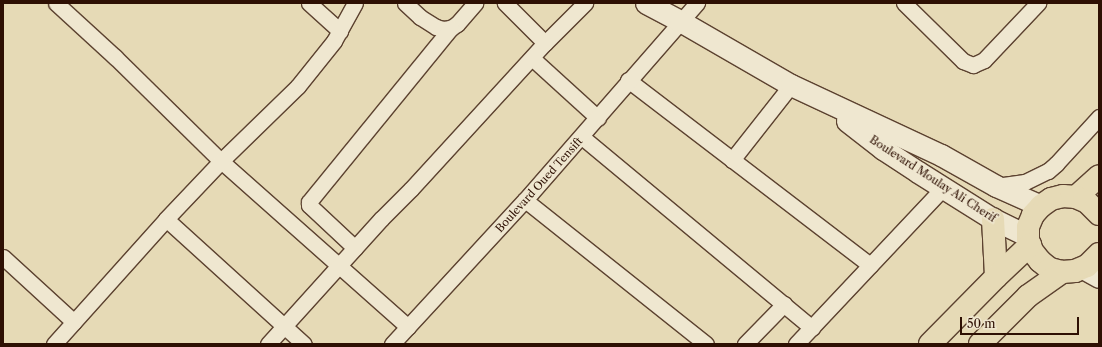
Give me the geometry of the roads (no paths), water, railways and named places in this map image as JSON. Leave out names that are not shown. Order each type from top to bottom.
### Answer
[{"type":"main road","name":"Boulevard Moulay Ali Cherif","points":[[664,10],[791,85],[822,101],[941,155],[996,186],[1040,206]]},
{"type":"main road","name":"Boulevard Moulay Ali Cherif","points":[[822,101],[883,149],[1029,241]]},
{"type":"main road","points":[[1076,197],[1099,176]]},
{"type":"main road","points":[[1092,274],[1062,272],[1050,269],[1040,262],[1032,252],[1029,241],[1028,227],[1033,215],[1040,206],[1051,199],[1063,196],[1076,197],[1087,202],[1099,214]]},
{"type":"main road","points":[[993,219],[996,277]]},
{"type":"main road","points":[[930,344],[1029,241]]},
{"type":"main road","points":[[1092,274],[1096,258],[1099,254]]},
{"type":"main road","points":[[980,344],[1028,296],[1062,272]]},
{"type":"main road","points":[[1028,296],[1092,274]]},
{"type":"street","points":[[56,3],[115,57],[221,161],[338,267],[408,327]]},
{"type":"street","points":[[309,3],[340,31]]},
{"type":"street","points":[[54,344],[166,219],[221,161],[298,86],[334,41],[355,3]]},
{"type":"street","points":[[405,3],[420,17],[436,27],[443,30],[451,28]]},
{"type":"street","points":[[355,248],[309,205],[309,202],[451,28],[457,24],[475,3]]},
{"type":"street","points":[[505,3],[545,43]]},
{"type":"street","points":[[268,344],[501,89],[585,3]]},
{"type":"street","name":"Boulevard Oued Tensift","points":[[392,344],[525,200],[598,118],[628,80],[664,10],[697,3]]},
{"type":"street","points":[[904,3],[963,61],[973,65],[984,60],[1038,3]]},
{"type":"street","points":[[532,58],[598,118]]},
{"type":"street","points":[[628,80],[870,265]]},
{"type":"street","points":[[732,160],[791,85]]},
{"type":"street","points":[[996,186],[1025,182],[1048,171],[1099,117]]},
{"type":"street","points":[[582,137],[812,328]]},
{"type":"street","points":[[796,344],[944,188]]},
{"type":"street","points":[[525,200],[706,344]]},
{"type":"street","points":[[166,219],[283,327],[304,344]]},
{"type":"street","points":[[3,257],[74,322]]},
{"type":"street","points":[[745,344],[784,304]]}]
